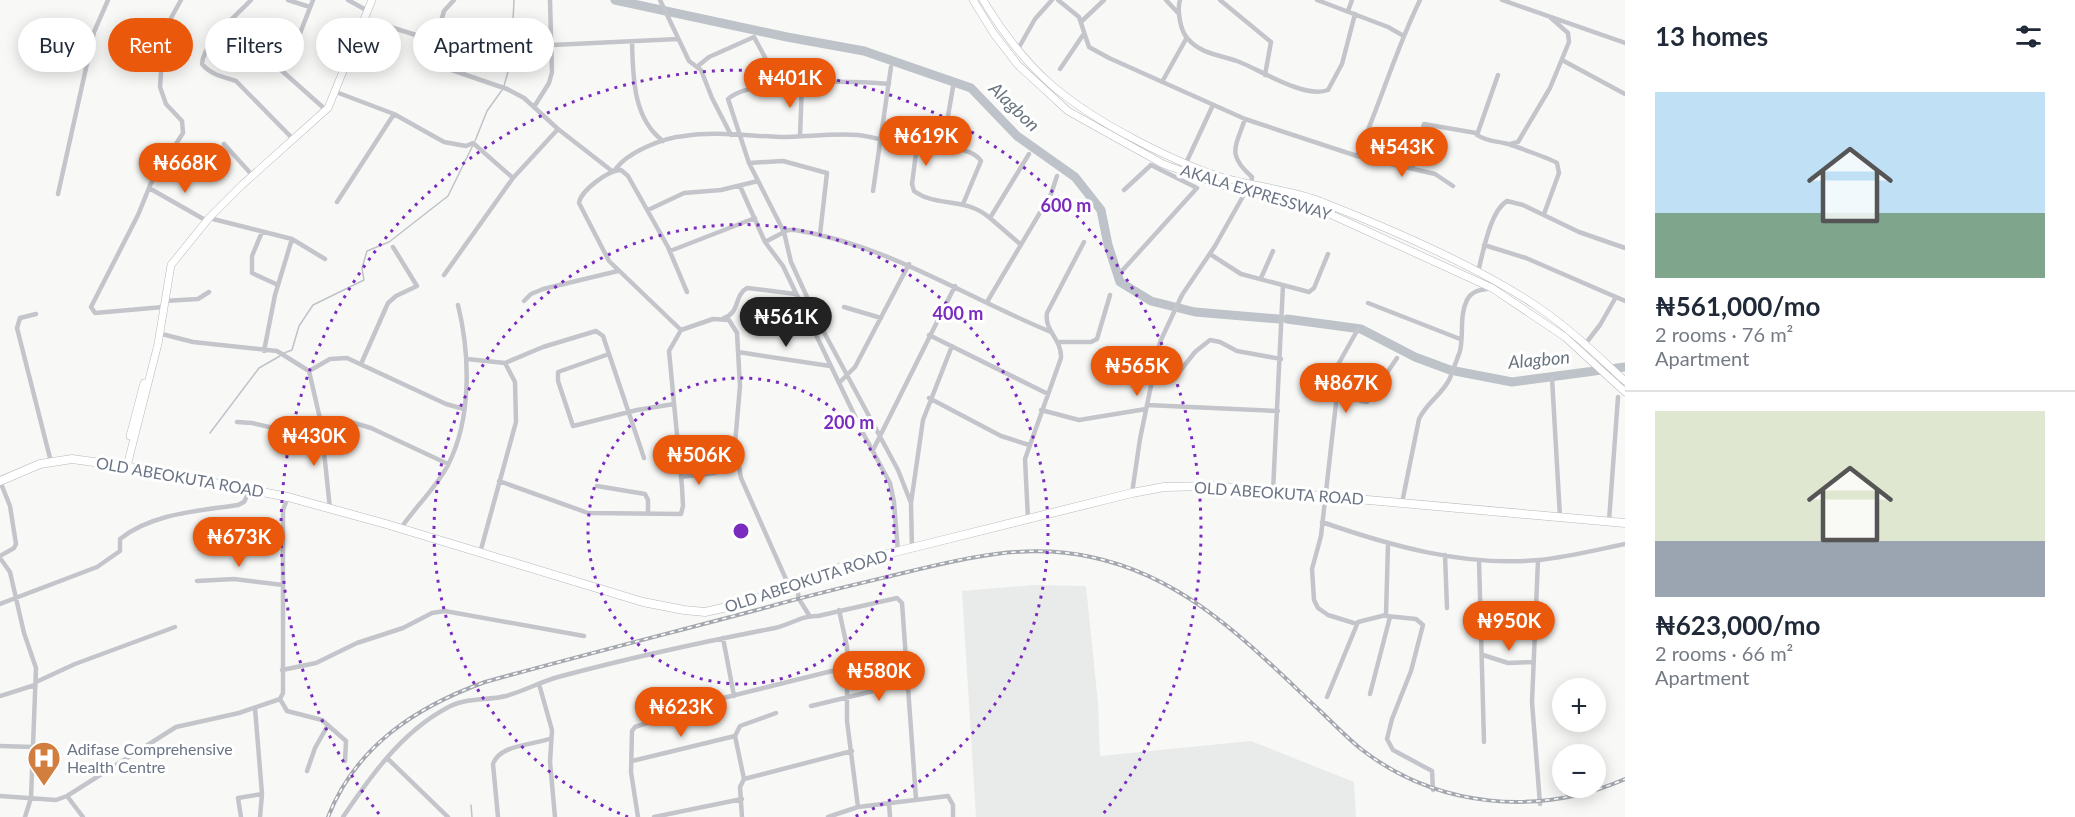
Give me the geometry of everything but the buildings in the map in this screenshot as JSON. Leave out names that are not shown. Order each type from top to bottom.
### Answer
[{"type":"highway","name":"OLD ABEOKUTA ROAD","points":[[0,481],[25,469],[72,459],[124,466],[288,497],[401,528],[643,602],[705,612],[723,608],[841,567],[1132,492],[1188,486],[1273,491],[1625,523]]},
{"type":"main road","points":[[365,18],[372,0]]},
{"type":"main road","name":"AKALA EXPRESSWAY","points":[[973,0],[994,34],[1018,65],[1068,111],[1163,164],[1203,179],[1321,210],[1493,284],[1536,305],[1602,358],[1622,395]]},
{"type":"main road","name":"AKALA EXPRESSWAY","points":[[983,0],[1017,50],[1073,104],[1107,124],[1186,163],[1220,176],[1324,202],[1478,272],[1596,364],[1625,381]]},
{"type":"main road","points":[[124,466],[158,334],[171,265],[208,220],[326,110],[344,72]]},
{"type":"main road","points":[[1103,132],[1107,124]]},
{"type":"street","points":[[58,194],[94,32],[108,0]]},
{"type":"street","points":[[182,0],[171,18],[162,59],[160,87],[166,104],[182,121],[183,133],[149,188],[138,215],[91,307],[94,313],[198,299],[209,292]]},
{"type":"street","points":[[233,18],[252,0]]},
{"type":"street","points":[[288,0],[310,7]]},
{"type":"street","points":[[304,23],[313,0]]},
{"type":"street","points":[[348,0],[368,11]]},
{"type":"street","points":[[442,18],[444,11],[454,0]]},
{"type":"street","points":[[550,0],[551,18]]},
{"type":"street","points":[[660,0],[688,61],[698,66],[731,135]]},
{"type":"street","points":[[1017,50],[1035,19],[1052,0]]},
{"type":"street","points":[[1058,0],[1082,21],[1085,43],[1093,50],[1245,119],[1357,156],[1435,174],[1453,186]]},
{"type":"street","points":[[1082,21],[1104,0]]},
{"type":"street","points":[[1166,0],[1179,14]]},
{"type":"street","points":[[1180,0],[1179,14],[1186,39],[1204,51],[1238,62],[1278,82],[1310,90],[1328,90],[1342,64],[1355,14]]},
{"type":"street","points":[[1220,0],[1271,42],[1264,75]]},
{"type":"street","points":[[1317,0],[1388,27],[1402,35]]},
{"type":"street","points":[[1348,11],[1352,0]]},
{"type":"street","points":[[1357,156],[1402,35],[1420,0]]},
{"type":"street","points":[[1502,0],[1625,44]]},
{"type":"street","points":[[1412,169],[1424,124],[1476,133],[1479,137],[1494,143],[1518,142],[1550,88],[1562,60],[1569,35],[1551,18]]},
{"type":"street","points":[[1060,69],[1083,35]]},
{"type":"street","points":[[698,66],[709,57],[754,37],[768,63],[768,85]]},
{"type":"street","points":[[554,45],[678,39]]},
{"type":"street","points":[[1162,82],[1186,39]]},
{"type":"street","points":[[632,42],[638,104],[646,125],[663,141]]},
{"type":"street","points":[[205,53],[202,57],[202,64],[205,66]]},
{"type":"street","points":[[1562,60],[1625,94]]},
{"type":"street","points":[[873,191],[891,67]]},
{"type":"street","points":[[214,72],[226,80],[236,81],[294,140]]},
{"type":"street","points":[[283,72],[326,110]]},
{"type":"street","points":[[457,72],[507,89],[534,107],[558,129],[614,171],[621,170],[628,176],[670,251],[687,292]]},
{"type":"street","points":[[534,107],[549,83],[550,72]]},
{"type":"street","points":[[1476,133],[1498,75]]},
{"type":"street","points":[[889,84],[863,81],[768,85],[747,88],[728,97],[749,163],[784,232],[791,262],[818,321],[898,470],[911,503]]},
{"type":"street","points":[[800,136],[802,84]]},
{"type":"street","points":[[943,145],[952,87]]},
{"type":"street","points":[[336,92],[394,114],[444,142],[465,146],[473,143],[478,145],[487,157],[513,178]]},
{"type":"street","points":[[1186,163],[1213,105]]},
{"type":"street","points":[[338,202],[394,114]]},
{"type":"street","points":[[1245,119],[1234,154],[1236,162],[1252,177],[1251,184]]},
{"type":"street","points":[[726,125],[737,120]]},
{"type":"street","points":[[444,275],[513,178],[558,129]]},
{"type":"street","points":[[681,330],[618,271],[599,245],[579,203],[582,195],[630,158],[663,141],[682,136],[840,134],[881,138],[917,145],[943,145],[971,153],[981,161],[963,204]]},
{"type":"street","points":[[224,144],[254,176]]},
{"type":"street","points":[[1507,144],[1546,156],[1557,163],[1559,173],[1544,214]]},
{"type":"street","points":[[917,145],[912,184],[914,191],[929,199],[963,204],[990,218],[1020,244]]},
{"type":"street","points":[[990,218],[1029,153]]},
{"type":"street","points":[[749,163],[783,161],[827,173],[820,234]]},
{"type":"street","points":[[1125,190],[1151,165],[1197,188]]},
{"type":"street","points":[[987,302],[1051,194],[1057,176]]},
{"type":"street","points":[[1121,272],[1203,179]]},
{"type":"street","points":[[648,210],[684,193],[740,186],[758,181]]},
{"type":"street","points":[[740,186],[765,242],[783,266],[892,491],[898,553]]},
{"type":"street","points":[[149,188],[208,220],[292,239],[325,259]]},
{"type":"street","points":[[1132,492],[1146,407],[1160,342],[1177,304],[1246,191]]},
{"type":"street","points":[[1478,272],[1484,245],[1504,202],[1523,205],[1579,232],[1625,248]]},
{"type":"street","points":[[670,251],[755,218]]},
{"type":"street","points":[[765,242],[784,232],[795,230],[820,234],[909,264],[1050,332]]},
{"type":"street","points":[[262,232],[252,256],[252,273],[278,285]]},
{"type":"street","points":[[264,351],[278,285],[292,239]]},
{"type":"street","points":[[1028,519],[1024,472],[1029,445],[1061,358],[1059,342],[1050,332],[1046,322],[1047,313],[1084,242]]},
{"type":"street","points":[[1484,245],[1526,258],[1625,301]]},
{"type":"street","points":[[361,364],[391,299],[417,285],[393,247]]},
{"type":"street","points":[[1261,278],[1273,251]]},
{"type":"street","points":[[1209,254],[1237,272],[1312,291],[1328,254]]},
{"type":"street","points":[[783,266],[791,262]]},
{"type":"street","points":[[839,383],[849,375],[909,264]]},
{"type":"street","points":[[524,301],[531,294],[543,289],[618,271]]},
{"type":"street","points":[[1402,503],[1419,419],[1424,409],[1448,383],[1460,351],[1463,313],[1468,298],[1473,293],[1493,284]]},
{"type":"street","points":[[1273,491],[1283,285]]},
{"type":"street","points":[[873,450],[955,286]]},
{"type":"street","points":[[499,481],[588,513],[681,514],[683,506],[681,477],[669,351],[681,330],[698,322],[732,315],[740,293],[747,288],[796,294]]},
{"type":"street","points":[[1059,342],[1091,342],[1097,339],[1110,295]]},
{"type":"street","points":[[1586,343],[1600,325],[1616,297]]},
{"type":"street","points":[[1368,303],[1460,339]]},
{"type":"street","points":[[401,528],[448,464],[464,409],[466,339],[458,305]]},
{"type":"street","points":[[844,307],[881,318]]},
{"type":"street","points":[[36,314],[20,318],[17,328],[51,462]]},
{"type":"street","points":[[723,318],[733,323],[736,329],[740,408],[735,444],[741,478],[808,615]]},
{"type":"street","points":[[1357,624],[1323,613],[1314,600],[1313,564],[1322,522],[1336,403],[1335,367],[1358,329]]},
{"type":"street","points":[[467,359],[505,363],[543,347],[593,331],[603,336],[644,458]]},
{"type":"street","points":[[158,334],[193,342],[277,351],[309,371],[321,423],[330,509]]},
{"type":"street","points":[[929,335],[1048,394]]},
{"type":"street","points":[[1180,371],[1195,352],[1210,340],[1220,342],[1237,351],[1281,359]]},
{"type":"street","points":[[912,549],[911,503],[923,420],[929,398],[952,346]]},
{"type":"street","points":[[738,352],[830,366]]},
{"type":"street","points":[[609,354],[558,372],[558,381],[570,423],[577,427],[628,412],[674,404]]},
{"type":"street","points":[[309,371],[316,365],[338,357],[361,364],[446,404],[464,409]]},
{"type":"street","points":[[1335,389],[1344,389],[1362,402],[1367,402],[1397,358]]},
{"type":"street","points":[[480,554],[516,422],[515,382],[505,363]]},
{"type":"street","points":[[1552,378],[1555,390],[1560,517]]},
{"type":"street","points":[[1609,521],[1622,395]]},
{"type":"street","points":[[929,398],[1001,436],[1029,445]]},
{"type":"street","points":[[1041,410],[1079,420],[1146,407],[1278,411]]},
{"type":"street","points":[[321,423],[341,419],[371,428],[448,464]]},
{"type":"street","points":[[237,422],[252,423],[322,439]]},
{"type":"street","points":[[681,477],[715,473]]},
{"type":"street","points":[[0,481],[10,506],[16,544],[14,548],[0,557],[10,572],[24,633],[36,668],[31,798],[25,817]]},
{"type":"street","points":[[597,486],[645,494],[648,500],[648,513]]},
{"type":"street","points":[[0,604],[97,567],[120,551],[120,539],[142,527],[182,513],[238,505],[250,490]]},
{"type":"street","points":[[0,796],[56,800],[67,796],[176,727],[255,708],[280,699],[283,693],[283,510],[288,497]]},
{"type":"street","points":[[1322,522],[1388,544],[1479,560],[1538,560],[1625,544]]},
{"type":"street","points":[[1370,694],[1388,617],[1388,544]]},
{"type":"street","points":[[1444,555],[1447,608]]},
{"type":"street","points":[[1479,560],[1479,604],[1484,655],[1481,697],[1484,742]]},
{"type":"street","points":[[1538,560],[1532,702],[1540,804]]},
{"type":"street","points":[[197,581],[234,579],[283,585]]},
{"type":"street","points":[[343,817],[387,758],[407,738],[443,709],[462,701],[506,696],[539,684],[723,638],[780,627],[808,615],[897,598],[902,603],[916,799]]},
{"type":"street","points":[[839,610],[848,667],[847,721],[858,807]]},
{"type":"street","points":[[282,670],[316,663],[357,643],[403,628],[432,613],[445,611],[584,636]]},
{"type":"street","points":[[1327,697],[1357,624],[1364,618],[1416,619],[1423,625],[1412,671],[1392,719],[1388,742],[1393,750],[1432,771],[1433,790]]},
{"type":"street","points":[[0,696],[35,684],[75,664],[175,627]]},
{"type":"street","points":[[723,638],[734,696]]},
{"type":"street","points":[[1484,655],[1508,663],[1533,662]]},
{"type":"street","points":[[638,817],[631,772],[632,731],[635,727],[734,696],[848,667]]},
{"type":"street","points":[[811,706],[907,683]]},
{"type":"street","points":[[539,684],[552,730],[549,739],[555,817]]},
{"type":"street","points":[[280,699],[291,713],[305,715],[328,724],[346,741],[345,761]]},
{"type":"street","points":[[255,708],[262,794],[260,817]]},
{"type":"street","points":[[742,817],[740,787],[744,779],[735,736],[740,726],[776,713]]},
{"type":"street","points":[[307,771],[315,748],[328,724]]},
{"type":"street","points":[[632,760],[735,736]]},
{"type":"street","points":[[498,817],[493,764],[496,758],[503,752],[549,739]]},
{"type":"street","points":[[0,746],[34,747]]},
{"type":"street","points":[[744,779],[852,751]]},
{"type":"street","points":[[387,758],[448,817]]},
{"type":"street","points":[[241,817],[238,798],[262,794]]},
{"type":"street","points":[[67,796],[82,817]]},
{"type":"street","points":[[828,817],[858,807],[948,796],[953,805],[953,817]]},
{"type":"street","points":[[654,817],[742,799]]},
{"type":"street","points":[[889,803],[890,817]]},
{"type":"street","points":[[687,810],[688,817]]},
{"type":"shaded area","points":[[1033,585],[1086,586],[1098,703],[1100,756],[1251,741],[1354,782],[1356,817],[976,817],[962,591]]},
{"type":"waterway","points":[[504,86],[511,61],[514,0]]},
{"type":"waterway","name":"Alagbon","points":[[615,0],[864,51],[971,88],[1017,136],[1075,177],[1101,210],[1108,245],[1120,282],[1151,301],[1195,312],[1279,319]]},
{"type":"waterway","points":[[475,141],[487,111],[502,90]]},
{"type":"waterway","points":[[284,353],[292,350],[299,326],[313,305],[364,280],[362,268],[367,251],[389,242],[448,196],[473,145]]},
{"type":"waterway","name":"Alagbon","points":[[1287,319],[1361,329],[1415,357],[1450,370]]},
{"type":"waterway","points":[[210,433],[259,368],[280,356]]},
{"type":"waterway","name":"Alagbon","points":[[1455,371],[1512,382],[1625,367]]},
{"type":"waterway","points":[[471,805],[472,817]]},
{"type":"railway","points":[[328,817],[355,769],[391,732],[435,704],[485,682],[832,590],[944,563],[992,554],[1041,551],[1091,557],[1125,567],[1157,580],[1186,596],[1266,659],[1361,749],[1391,769],[1422,784],[1455,794],[1489,800],[1523,802],[1558,799],[1592,791],[1625,779]]},
{"type":"place","name":"Adifase Comprehensive Health Centre","points":[[44,787]]}]
